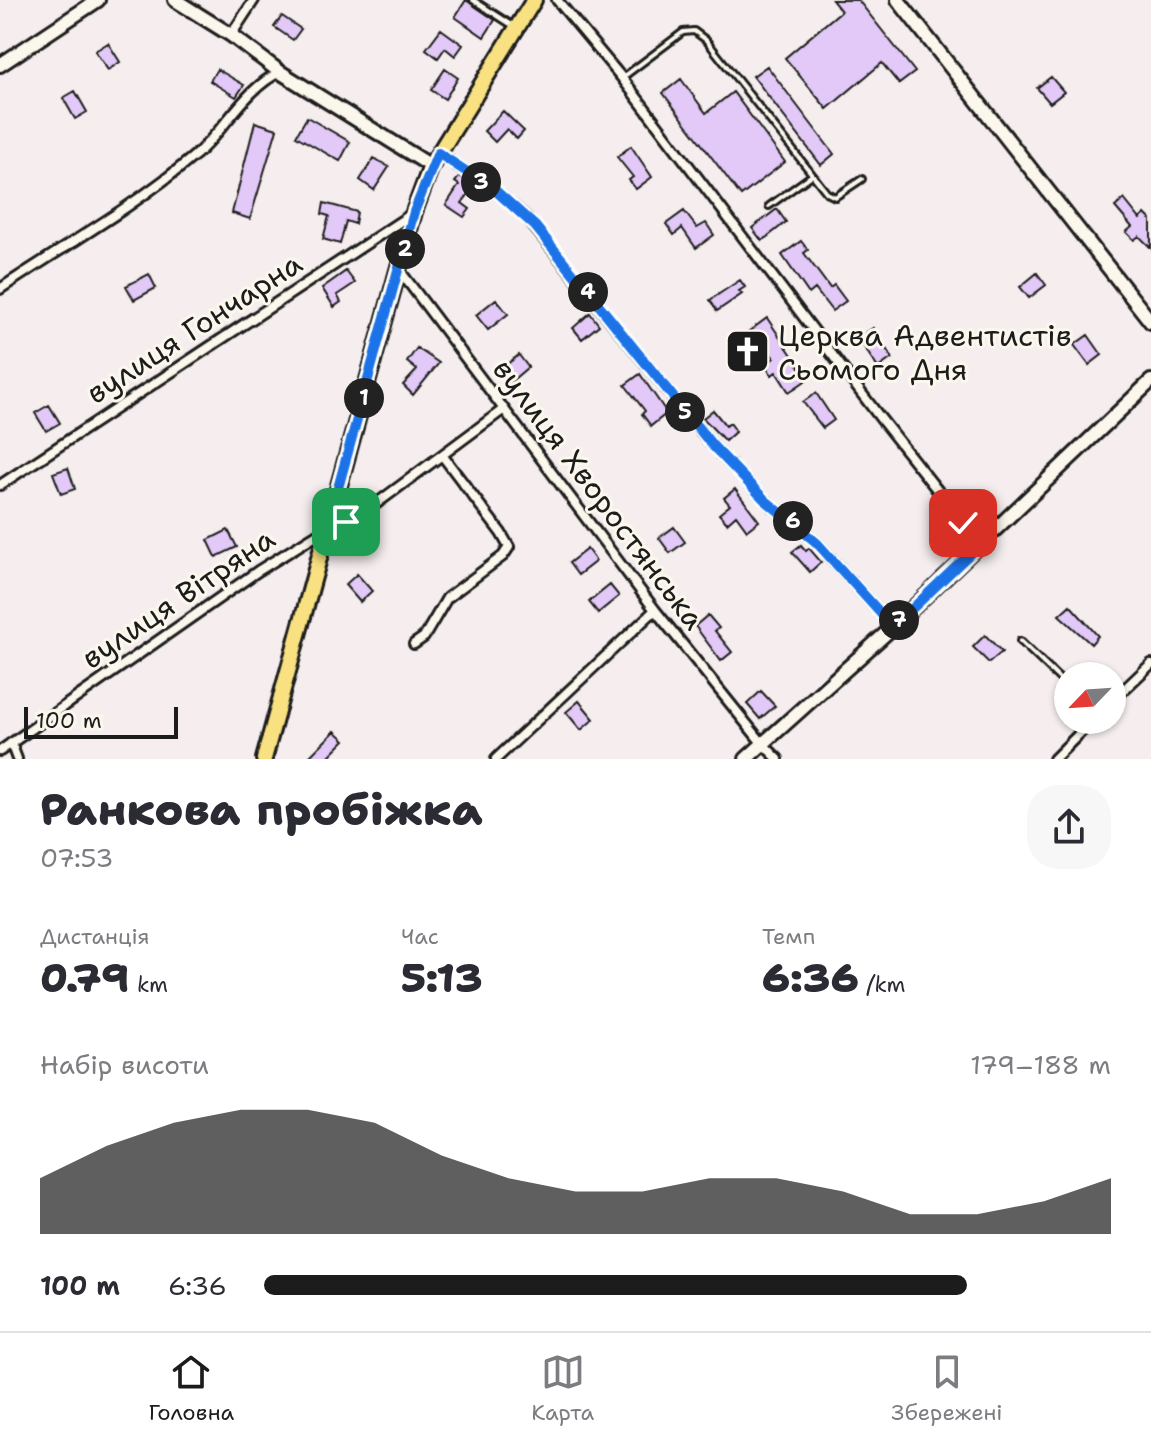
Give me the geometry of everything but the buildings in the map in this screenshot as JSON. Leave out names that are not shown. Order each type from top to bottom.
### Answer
[{"type":"main road","points":[[264,759],[414,212],[434,160],[534,0]]},
{"type":"street","points":[[0,65],[98,0]]},
{"type":"street","points":[[175,0],[231,35],[280,72],[434,160],[496,191],[535,226],[712,445],[765,500],[817,543],[893,627]]},
{"type":"street","points":[[231,35],[254,0]]},
{"type":"street","points":[[557,0],[622,78],[980,544]]},
{"type":"street","points":[[898,0],[1151,322]]},
{"type":"street","points":[[0,289],[168,178],[197,155],[260,85],[280,72]]},
{"type":"street","name":"вулиця Гончарна","points":[[0,485],[414,212]]},
{"type":"street","name":"вулиця Хворостянська","points":[[400,271],[655,610],[778,759]]},
{"type":"street","points":[[746,759],[893,627],[1151,381]]},
{"type":"street","name":"вулиця Вітряна","points":[[0,751],[171,630],[327,528],[361,515],[504,409]]},
{"type":"street","points":[[414,644],[424,637],[447,598],[503,556],[509,547],[442,455]]},
{"type":"street","points":[[496,759],[655,610]]},
{"type":"street","points":[[1126,688],[1151,664]]},
{"type":"street","points":[[1054,759],[1079,734]]},
{"type":"street","points":[[11,743],[17,759]]},
{"type":"street","points":[[759,759],[762,743]]},
{"type":"lane","points":[[473,0],[516,28]]},
{"type":"lane","points":[[622,78],[683,32],[694,31],[706,40],[827,193],[835,197],[862,179]]},
{"type":"lane","points":[[769,206],[812,175]]},
{"type":"lane","points":[[1020,641],[1054,674]]},
{"type":"place","name":"Церква Адвентистів Сьомого Дня","points":[[747,352]]},
{"type":"route","points":[[346,522],[327,528],[414,212],[438,153],[496,191],[535,226],[712,445],[765,500],[817,543],[893,627],[980,544],[963,523]]}]
